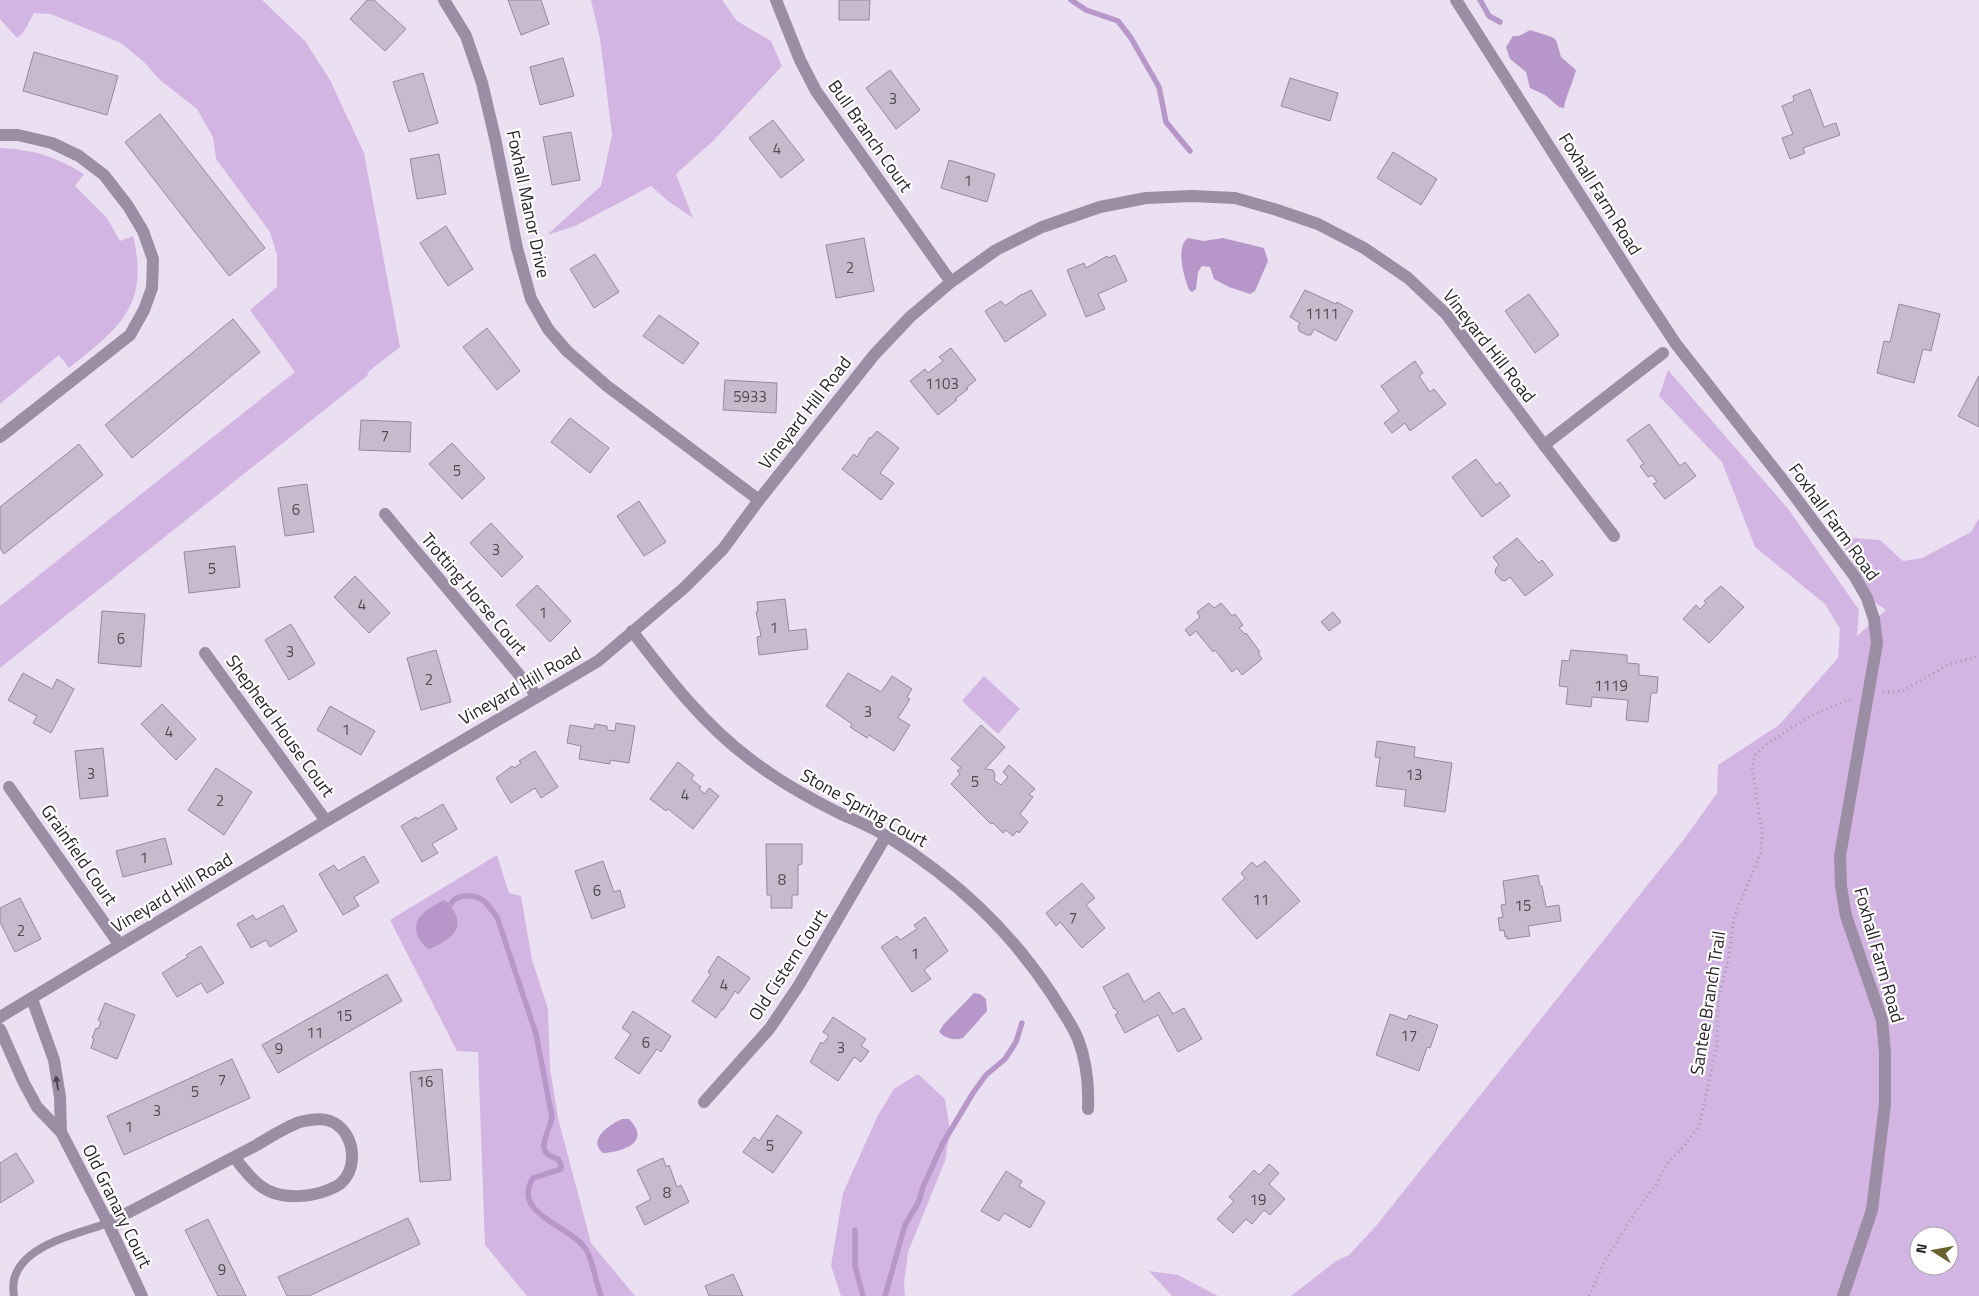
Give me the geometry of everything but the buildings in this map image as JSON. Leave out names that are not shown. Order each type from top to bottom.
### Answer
[{"type":"street","name":"Foxhall Manor Drive","points":[[444,0],[466,36],[482,83],[496,138],[516,248],[531,299],[548,329],[567,351],[607,386],[759,500]]},
{"type":"street","name":"Bull Branch Court","points":[[776,0],[800,60],[816,91],[951,282]]},
{"type":"street","name":"Foxhall Farm Road","points":[[1456,0],[1676,344],[1782,479],[1855,577],[1867,598],[1874,618],[1877,643],[1840,856],[1841,886],[1846,916],[1882,1020],[1885,1053],[1885,1104],[1872,1210],[1844,1296]]},
{"type":"street","points":[[0,135],[18,135],[52,143],[79,156],[104,175],[128,206],[143,231],[153,259],[152,288],[144,310],[130,335],[0,437]]},
{"type":"street","name":"Vineyard Hill Road","points":[[0,1017],[119,944],[598,661],[684,588],[723,549],[759,500],[874,355],[910,317],[951,282],[996,250],[1042,227],[1100,207],[1146,198],[1192,196],[1235,198],[1318,224],[1364,248],[1408,278],[1446,314],[1544,446],[1614,536]]},
{"type":"street","points":[[1544,446],[1663,353]]},
{"type":"street","name":"Trotting Horse Court","points":[[385,514],[537,696]]},
{"type":"street","name":"Stone Spring Court","points":[[632,631],[693,707],[717,733],[750,760],[796,790],[886,836],[930,866],[966,894],[999,927],[1031,964],[1078,1039],[1089,1090],[1088,1109]]},
{"type":"street","name":"Shepherd House Court","points":[[205,652],[326,821]]},
{"type":"street","name":"Grainfield Court","points":[[9,787],[119,944]]},
{"type":"street","name":"Old Cistern Court","points":[[704,1102],[770,1028],[795,992],[886,836]]},
{"type":"street","name":"Old Granary Court","points":[[32,998],[54,1060],[60,1098],[61,1132]]},
{"type":"street","name":"Old Granary Court","points":[[0,1029],[36,1107],[61,1132],[108,1223],[142,1296]]},
{"type":"street","points":[[108,1223],[301,1121],[318,1119],[331,1122],[343,1130],[353,1156],[350,1169],[342,1183],[327,1191],[307,1196],[287,1196],[269,1191],[252,1179],[234,1157]]},
{"type":"lane","points":[[1663,353],[1676,344]]},
{"type":"lane","points":[[14,1296],[13,1289],[24,1260],[36,1250],[108,1223]]},
{"type":"path","name":"Santee Branch Trail","points":[[1589,1296],[1604,1261],[1636,1211],[1658,1183],[1666,1165],[1699,1126],[1717,1045],[1718,1001],[1728,961],[1734,918],[1761,852],[1762,832],[1752,767],[1755,755],[1767,744],[1810,716],[1863,694],[1902,691],[1948,665],[1979,656]]},
{"type":"shaded area","points":[[0,0],[262,0],[305,41],[330,80],[364,153],[400,347],[369,371],[367,376],[0,668],[0,606],[295,372],[250,310],[277,287],[277,255],[270,232],[216,159],[213,137],[197,109],[160,80],[144,62],[121,43],[51,14],[34,13],[23,33],[17,38],[0,19]]},
{"type":"shaded area","points":[[591,0],[722,0],[737,21],[771,41],[782,66],[714,140],[676,174],[693,218],[668,201],[651,186],[575,226],[547,235],[601,186],[612,135],[600,39]]},
{"type":"shaded area","points":[[1530,30],[1556,40],[1561,57],[1576,70],[1564,108],[1559,107],[1545,95],[1530,88],[1526,72],[1510,59],[1506,47],[1513,36],[1519,36]]},
{"type":"shaded area","points":[[0,148],[24,150],[44,155],[84,174],[75,186],[107,218],[120,241],[133,236],[137,260],[137,281],[133,298],[126,313],[116,327],[102,340],[69,368],[59,355],[0,404]]},
{"type":"shaded area","points":[[1188,238],[1204,241],[1223,238],[1264,248],[1268,261],[1255,291],[1250,294],[1229,287],[1214,279],[1210,267],[1202,266],[1198,272],[1196,289],[1192,292],[1189,290],[1181,255],[1184,242]]},
{"type":"shaded area","points":[[1668,370],[1789,510],[1859,610],[1857,636],[1886,610],[1873,601],[1839,537],[1880,540],[1903,561],[1922,558],[1971,532],[1979,518],[1979,1296],[1291,1296],[1336,1261],[1349,1255],[1376,1226],[1685,838],[1717,793],[1718,765],[1779,725],[1838,658],[1840,629],[1825,604],[1755,547],[1722,462],[1659,396]]},
{"type":"shaded area","points":[[984,676],[1020,709],[998,734],[962,701]]},
{"type":"shaded area","points":[[497,855],[509,893],[521,896],[532,960],[548,1009],[550,1069],[558,1118],[591,1243],[635,1296],[527,1296],[485,1245],[478,1052],[457,1051],[390,920]]},
{"type":"shaded area","points":[[443,900],[454,911],[458,925],[448,939],[430,949],[419,938],[416,925],[418,919],[426,911]]},
{"type":"shaded area","points":[[974,993],[980,994],[986,999],[987,1011],[963,1038],[953,1039],[941,1034],[939,1032],[943,1025]]},
{"type":"shaded area","points":[[918,1074],[945,1099],[950,1131],[945,1161],[908,1252],[904,1282],[905,1296],[841,1296],[831,1266],[843,1193],[878,1115],[894,1089]]},
{"type":"shaded area","points":[[622,1119],[629,1119],[635,1127],[636,1140],[626,1148],[603,1153],[598,1148],[597,1142],[599,1137],[612,1124]]},
{"type":"shaded area","points":[[1149,1271],[1178,1275],[1218,1296],[1172,1296]]},
{"type":"waterway","points":[[1071,0],[1086,10],[1118,21],[1131,38],[1159,87],[1166,122],[1190,151]]},
{"type":"waterway","points":[[1480,0],[1489,16],[1500,22]]},
{"type":"waterway","points":[[450,905],[457,898],[472,896],[486,903],[497,917],[536,1034],[552,1117],[544,1147],[546,1152],[558,1159],[561,1165],[561,1169],[533,1178],[528,1190],[530,1201],[545,1218],[567,1232],[585,1248],[590,1257],[601,1296]]},
{"type":"waterway","points":[[885,1296],[905,1225],[919,1201],[923,1187],[943,1143],[986,1075],[1005,1059],[1016,1042],[1022,1023]]},
{"type":"waterway","points":[[855,1230],[855,1266],[863,1296]]}]
